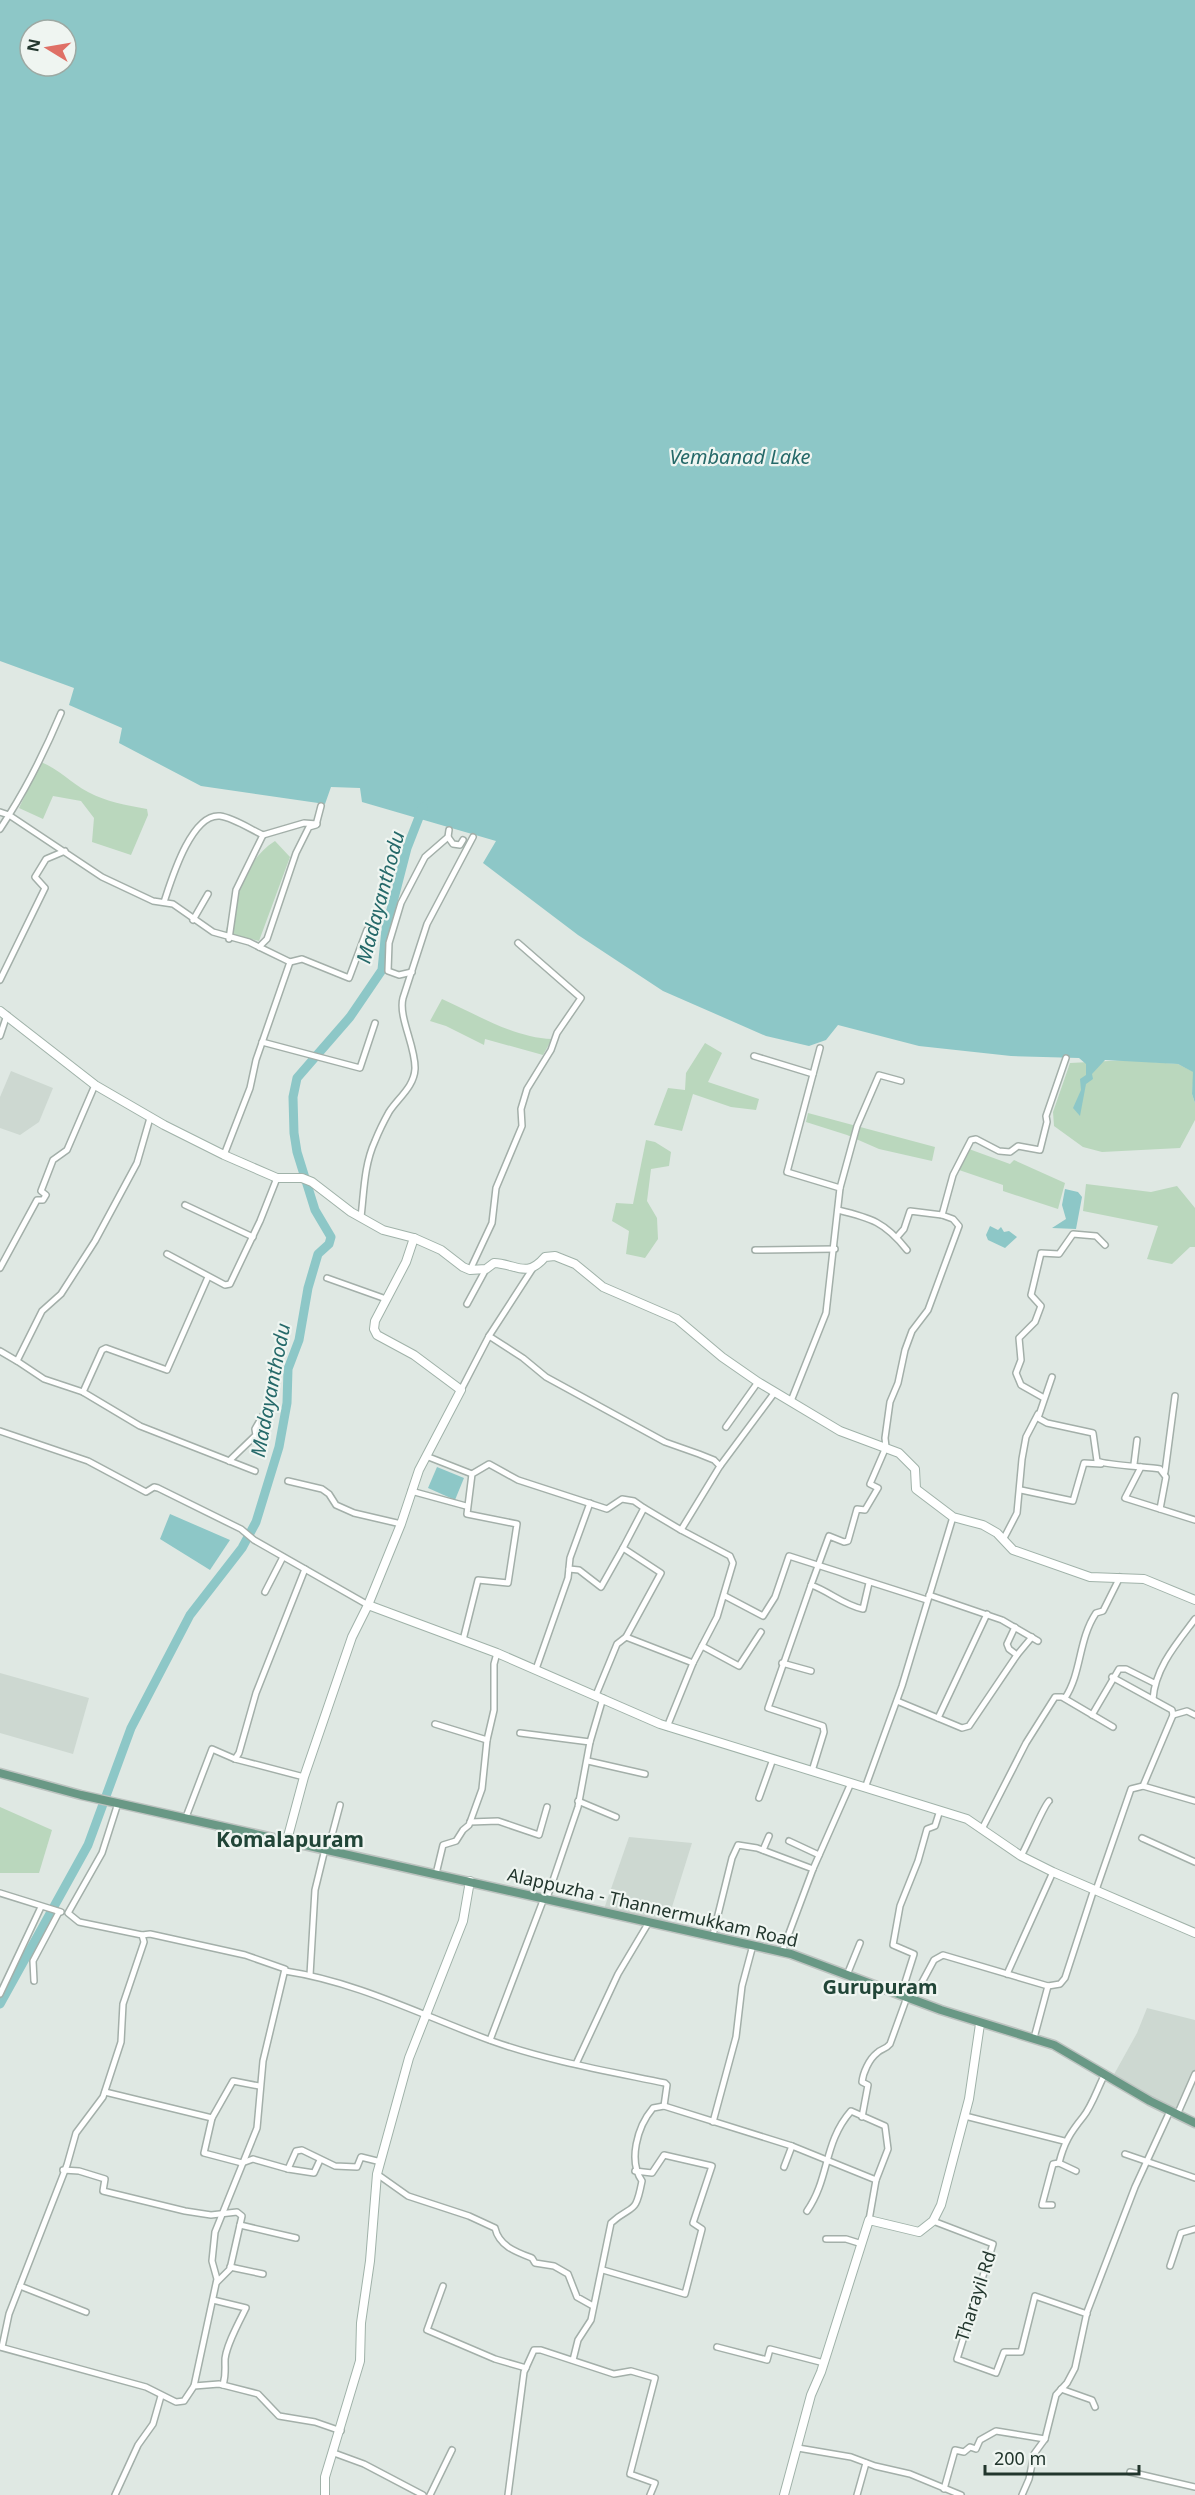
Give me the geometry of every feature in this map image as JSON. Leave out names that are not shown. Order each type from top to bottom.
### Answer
[{"type":"main road","points":[[4,1013],[95,1085],[150,1118],[224,1155],[277,1178],[302,1178],[312,1182],[383,1230],[414,1238],[441,1250],[478,1272],[494,1263],[522,1270],[534,1268],[545,1257],[555,1256],[575,1264],[603,1287],[677,1319],[722,1357],[758,1382],[840,1431],[899,1453],[915,1469],[916,1489],[954,1517],[983,1525],[1004,1538],[1012,1550],[1090,1577],[1144,1579],[1195,1600]]},
{"type":"main road","points":[[287,1840],[332,1688],[401,1524],[411,1491],[426,1456],[461,1390],[414,1354],[377,1335],[374,1329],[375,1321],[406,1262],[414,1238]]},
{"type":"main road","points":[[368,1605],[497,1653],[667,1727],[967,1819],[1021,1856],[1195,1933]]},
{"type":"main road","name":"Alappuzha - Thannermukkam Road","points":[[0,1773],[81,1795],[782,1952],[980,2024],[1034,2038],[1074,2055],[1195,2123]]},
{"type":"main road","points":[[325,2495],[325,2477],[341,2431],[360,2361],[361,2323],[370,2261],[377,2174],[409,2058],[463,1921],[470,1881]]},
{"type":"main road","points":[[784,2495],[811,2395],[824,2364],[869,2220],[919,2232],[933,2221],[946,2186],[965,2116],[980,2024]]},
{"type":"street","points":[[0,829],[39,766],[61,713]]},
{"type":"street","points":[[317,824],[321,807]]},
{"type":"street","points":[[0,812],[9,815],[102,877],[153,901],[173,904],[193,920],[229,939],[239,939],[290,962],[302,959],[349,978],[367,930]]},
{"type":"street","points":[[164,902],[189,840],[201,822],[213,816],[222,816],[262,836],[304,823],[317,824]]},
{"type":"street","points":[[259,947],[267,939],[296,852],[309,827],[317,824]]},
{"type":"street","points":[[412,972],[399,975],[388,971],[389,943],[401,903],[425,857],[448,837],[449,830]]},
{"type":"street","points":[[229,939],[236,890],[262,836]]},
{"type":"street","points":[[448,837],[453,843],[460,845],[463,840]]},
{"type":"street","points":[[361,1217],[364,1181],[374,1143],[390,1111],[414,1077],[412,1045],[401,1005],[427,924],[473,837]]},
{"type":"street","points":[[0,980],[45,888],[34,877],[46,859],[65,851]]},
{"type":"street","points":[[193,920],[208,894]]},
{"type":"street","points":[[467,1304],[492,1223],[496,1188],[522,1126],[521,1109],[527,1089],[551,1050],[557,1033],[581,998],[518,943]]},
{"type":"street","points":[[224,1155],[250,1088],[262,1042],[290,962]]},
{"type":"street","points":[[0,1036],[4,1013]]},
{"type":"street","points":[[262,1042],[360,1068],[375,1023]]},
{"type":"street","points":[[820,1048],[787,1172],[840,1188]]},
{"type":"street","points":[[754,1056],[813,1074]]},
{"type":"street","points":[[942,1215],[953,1175],[971,1140],[984,1141],[999,1151],[1010,1152],[1018,1146],[1040,1149],[1047,1122],[1046,1116],[1066,1058]]},
{"type":"street","points":[[791,1401],[826,1313],[835,1250],[840,1188],[857,1126],[879,1075],[901,1081]]},
{"type":"street","points":[[0,1268],[37,1200],[43,1200],[46,1195],[40,1191],[49,1167],[67,1150],[95,1085]]},
{"type":"street","points":[[18,1361],[42,1311],[61,1294],[95,1242],[137,1163],[150,1118]]},
{"type":"street","points":[[167,1254],[225,1285],[230,1284],[253,1237],[277,1178]]},
{"type":"street","points":[[185,1205],[253,1237]]},
{"type":"street","points":[[838,1210],[879,1222],[897,1237],[907,1250]]},
{"type":"street","points":[[812,1771],[824,1732],[823,1726],[768,1708],[782,1663],[829,1536],[844,1542],[848,1541],[857,1509],[866,1510],[878,1488],[870,1484],[886,1447],[890,1402],[898,1383],[905,1350],[912,1331],[928,1310],[959,1227],[953,1219],[942,1215],[910,1211],[904,1229],[897,1237]]},
{"type":"street","points":[[1044,1398],[1021,1385],[1016,1374],[1021,1360],[1019,1338],[1035,1322],[1041,1306],[1031,1295],[1041,1253],[1059,1254],[1073,1234],[1096,1236],[1106,1245]]},
{"type":"street","points":[[755,1250],[835,1250]]},
{"type":"street","points":[[461,1390],[489,1336],[534,1268]]},
{"type":"street","points":[[83,1392],[102,1350],[106,1348],[166,1370],[208,1276]]},
{"type":"street","points":[[327,1278],[386,1299]]},
{"type":"street","points":[[489,1336],[524,1358],[546,1377],[665,1442],[706,1457],[720,1466]]},
{"type":"street","points":[[0,1351],[52,1383],[83,1392],[140,1426],[255,1471]]},
{"type":"street","points":[[1004,1538],[1017,1513],[1026,1437],[1052,1377]]},
{"type":"street","points":[[726,1427],[758,1382]]},
{"type":"street","points":[[681,1530],[720,1466],[775,1392]]},
{"type":"street","points":[[1160,1509],[1175,1396]]},
{"type":"street","points":[[229,1461],[256,1435],[255,1429],[269,1405]]},
{"type":"street","points":[[1038,1413],[1038,1418],[1042,1422],[1093,1433],[1097,1461],[1102,1464]]},
{"type":"street","points":[[0,1431],[88,1461],[146,1492],[154,1486],[241,1529],[254,1540],[368,1605]]},
{"type":"street","points":[[1134,1464],[1137,1440]]},
{"type":"street","points":[[426,1456],[472,1474]]},
{"type":"street","points":[[1021,1490],[1072,1501],[1084,1463],[1134,1464],[1165,1472]]},
{"type":"street","points":[[463,1640],[478,1580],[508,1583],[517,1524],[467,1514],[466,1506],[472,1474],[489,1464],[518,1480],[607,1509],[622,1499],[634,1502],[730,1556],[733,1563],[732,1575],[725,1596],[693,1663],[667,1727]]},
{"type":"street","points":[[1141,1467],[1125,1498],[1195,1520]]},
{"type":"street","points":[[288,1481],[322,1489],[329,1494],[336,1505],[354,1513],[401,1524]]},
{"type":"street","points":[[411,1491],[466,1506]]},
{"type":"street","points":[[536,1670],[569,1569],[572,1550],[590,1503]]},
{"type":"street","points":[[569,1569],[579,1570],[601,1587],[644,1508]]},
{"type":"street","points":[[865,1788],[897,1701],[954,1517]]},
{"type":"street","points":[[490,2040],[546,1898],[578,1801],[588,1761],[599,1697],[618,1644],[626,1637],[661,1574],[623,1548]]},
{"type":"street","points":[[725,1596],[762,1616],[775,1597],[789,1556],[869,1583],[987,1614],[1035,1639],[1017,1655],[969,1726],[963,1728],[897,1701]]},
{"type":"street","points":[[265,1592],[283,1557]]},
{"type":"street","points":[[235,1759],[239,1753],[256,1693],[304,1569]]},
{"type":"street","points":[[1065,1698],[1073,1687],[1088,1625],[1096,1613],[1103,1611],[1120,1577]]},
{"type":"street","points":[[811,1585],[825,1590],[849,1606],[863,1610],[869,1583]]},
{"type":"street","points":[[938,1718],[987,1614]]},
{"type":"street","points":[[1153,1699],[1154,1683],[1169,1654],[1195,1618]]},
{"type":"street","points":[[1015,1627],[1007,1644],[1017,1655]]},
{"type":"street","points":[[702,1646],[739,1666],[761,1632]]},
{"type":"street","points":[[626,1637],[693,1663]]},
{"type":"street","points":[[436,1874],[443,1845],[456,1841],[470,1822],[482,1789],[487,1740],[494,1710],[494,1664],[497,1653]]},
{"type":"street","points":[[782,1663],[811,1671]]},
{"type":"street","points":[[1092,1715],[1117,1670],[1124,1668],[1154,1683]]},
{"type":"street","points":[[1112,1677],[1172,1710],[1173,1714]]},
{"type":"street","points":[[982,1829],[1039,1721],[1055,1697],[1065,1698],[1113,1727]]},
{"type":"street","points":[[1173,1714],[1187,1711],[1195,1715]]},
{"type":"street","points":[[1143,1786],[1173,1714]]},
{"type":"street","points":[[435,1724],[487,1740]]},
{"type":"street","points":[[520,1733],[590,1742]]},
{"type":"street","points":[[186,1818],[212,1749],[235,1759],[304,1777]]},
{"type":"street","points":[[759,1798],[773,1759]]},
{"type":"street","points":[[588,1761],[645,1774]]},
{"type":"street","points":[[782,1952],[813,1869],[851,1783]]},
{"type":"street","points":[[907,1997],[938,1956],[1048,1986],[1060,1984],[1065,1978],[1131,1790],[1143,1786],[1195,1801]]},
{"type":"street","points":[[578,1801],[616,1817]]},
{"type":"street","points":[[1021,1856],[1040,1821],[1044,1805],[1049,1801]]},
{"type":"street","points":[[68,1913],[102,1852],[116,1802]]},
{"type":"street","points":[[310,1975],[315,1890],[340,1805]]},
{"type":"street","points":[[470,1822],[498,1821],[539,1835],[547,1807]]},
{"type":"street","points":[[862,2117],[868,2085],[862,2082],[863,2074],[876,2053],[887,2049],[890,2044],[907,1997],[914,1954],[893,1945],[900,1906],[918,1861],[927,1829],[935,1826],[940,1810]]},
{"type":"street","points":[[763,1850],[769,1836]]},
{"type":"street","points":[[1142,1838],[1195,1862]]},
{"type":"street","points":[[789,1841],[819,1855]]},
{"type":"street","points":[[713,1935],[732,1858],[738,1845],[763,1850],[813,1869]]},
{"type":"street","points":[[1007,1974],[1053,1872]]},
{"type":"street","points":[[0,1893],[41,1907],[68,1913],[79,1922],[142,1935],[150,1934],[245,1955],[284,1967],[285,1971],[310,1975],[372,1992],[490,2040],[576,2064],[665,2083],[667,2085],[664,2106]]},
{"type":"street","points":[[0,1994],[41,1907]]},
{"type":"street","points":[[34,1981],[33,1961],[57,1911]]},
{"type":"street","points":[[576,2064],[618,1974],[649,1921]]},
{"type":"street","points":[[142,1935],[144,1942],[121,2012],[121,2042],[105,2092],[75,2133],[20,2286],[1,2347],[146,2386],[176,2402],[184,2401],[194,2386],[216,2283],[212,2261],[214,2242],[260,2115],[260,2086],[279,1986],[285,1971]]},
{"type":"street","points":[[847,1975],[860,1943]]},
{"type":"street","points":[[713,2122],[736,2037],[742,1986],[753,1945]]},
{"type":"street","points":[[1034,2038],[1048,1986]]},
{"type":"street","points":[[1059,2163],[1064,2141],[1075,2123],[1084,2116],[1105,2074]]},
{"type":"street","points":[[1022,2495],[1029,2479],[1034,2454],[1045,2439],[1056,2395],[1075,2368],[1087,2314],[1147,2161],[1195,2074]]},
{"type":"street","points":[[260,2086],[233,2081],[212,2118],[204,2153],[243,2163],[253,2159],[288,2169],[314,2173],[320,2160]]},
{"type":"street","points":[[105,2092],[212,2118]]},
{"type":"street","points":[[573,2360],[578,2340],[591,2320],[611,2223],[632,2212],[639,2197],[642,2181],[635,2171],[640,2131],[653,2108],[664,2106],[792,2146],[876,2180]]},
{"type":"street","points":[[807,2211],[818,2196],[826,2160],[837,2127],[851,2111],[885,2126],[888,2149],[876,2180],[869,2220]]},
{"type":"street","points":[[965,2116],[1064,2141]]},
{"type":"street","points":[[784,2167],[792,2146]]},
{"type":"street","points":[[288,2169],[296,2151],[302,2150],[335,2166],[357,2167],[361,2157],[381,2162]]},
{"type":"street","points":[[1125,2154],[1195,2178]]},
{"type":"street","points":[[603,2270],[685,2294],[702,2229],[693,2223],[712,2166],[664,2155],[652,2173],[635,2171]]},
{"type":"street","points":[[1052,2205],[1042,2205],[1053,2164],[1059,2163],[1076,2171]]},
{"type":"street","points":[[63,2170],[79,2171],[105,2179],[103,2191],[138,2201],[211,2215],[237,2212],[242,2216],[230,2267],[216,2283]]},
{"type":"street","points":[[377,2174],[408,2196],[469,2216],[495,2228],[497,2239],[514,2251],[532,2258],[535,2263],[554,2266],[568,2274],[577,2297],[593,2306]]},
{"type":"street","name":"Tharayil Rd","points":[[933,2221],[993,2244],[957,2359],[996,2373],[1004,2352],[1021,2352],[1035,2296],[1087,2314]]},
{"type":"street","points":[[240,2225],[296,2238]]},
{"type":"street","points":[[1170,2266],[1181,2233],[1195,2229]]},
{"type":"street","points":[[826,2239],[846,2239],[862,2244]]},
{"type":"street","points":[[230,2267],[264,2274]]},
{"type":"street","points":[[20,2286],[86,2312]]},
{"type":"street","points":[[443,2286],[427,2330],[495,2359],[526,2368]]},
{"type":"street","points":[[213,2300],[246,2308],[225,2361],[227,2370],[223,2385]]},
{"type":"street","points":[[717,2347],[767,2360],[770,2349],[783,2351],[824,2364]]},
{"type":"street","points":[[508,2495],[519,2396],[526,2368],[534,2350],[614,2374],[631,2371],[655,2378],[630,2474],[655,2483],[650,2495]]},
{"type":"street","points":[[194,2386],[205,2383],[223,2385],[258,2394],[279,2416],[315,2422],[341,2431]]},
{"type":"street","points":[[1061,2389],[1092,2400],[1095,2407]]},
{"type":"street","points":[[116,2495],[138,2445],[153,2424],[161,2396]]},
{"type":"street","points":[[944,2489],[955,2450],[964,2452],[970,2447],[976,2450],[980,2440],[996,2431],[1045,2439]]},
{"type":"street","points":[[798,2448],[851,2457],[910,2474],[962,2495]]},
{"type":"street","points":[[430,2495],[452,2450]]},
{"type":"street","points":[[334,2452],[364,2464],[423,2495]]},
{"type":"street","points":[[857,2495],[866,2463]]},
{"type":"street","points":[[1130,2472],[1195,2487]]},
{"type":"shaded area","points":[[11,1071],[53,1088],[39,1122],[20,1135],[0,1128],[0,1097]]},
{"type":"shaded area","points":[[0,1673],[89,1698],[73,1754],[0,1733]]},
{"type":"shaded area","points":[[629,1837],[692,1843],[667,1923],[604,1909]]},
{"type":"shaded area","points":[[1147,2008],[1195,2020],[1195,2069],[1177,2111],[1112,2078],[1137,2033]]},
{"type":"green space","points":[[41,762],[95,795],[116,803],[147,809],[148,815],[131,855],[92,842],[94,818],[81,801],[53,796],[43,819],[19,808]]},
{"type":"green space","points":[[275,841],[290,857],[259,941],[225,933],[248,870],[264,849]]},
{"type":"green space","points":[[442,999],[509,1030],[538,1038],[552,1039],[543,1055],[485,1039],[484,1045],[446,1026],[430,1021]]},
{"type":"green space","points":[[705,1043],[722,1053],[708,1082],[759,1099],[756,1110],[731,1107],[693,1094],[682,1131],[654,1125],[668,1088],[685,1090],[686,1073]]},
{"type":"green space","points":[[1128,1060],[1178,1064],[1194,1072],[1192,1094],[1195,1103],[1195,1120],[1180,1148],[1102,1152],[1083,1147],[1054,1126],[1053,1112],[1070,1063]]},
{"type":"green space","points":[[808,1113],[935,1147],[932,1161],[879,1149],[847,1135],[806,1122]]},
{"type":"green space","points":[[646,1140],[655,1142],[671,1152],[669,1166],[651,1169],[647,1201],[657,1218],[658,1239],[645,1258],[626,1254],[629,1231],[612,1221],[616,1203],[633,1204]]},
{"type":"green space","points":[[969,1149],[1010,1164],[1014,1160],[1065,1183],[1058,1209],[1003,1191],[1003,1185],[959,1170]]},
{"type":"green space","points":[[1086,1184],[1151,1192],[1177,1186],[1195,1208],[1195,1247],[1190,1247],[1172,1264],[1147,1259],[1158,1226],[1083,1211]]},
{"type":"green space","points":[[0,1807],[52,1830],[39,1873],[0,1873]]},
{"type":"water","name":"Vembanad Lake","points":[[0,0],[1195,0],[1195,1103],[1192,1094],[1193,1072],[1178,1064],[1105,1060],[1092,1074],[1093,1079],[1086,1084],[1080,1116],[1073,1108],[1081,1090],[1080,1079],[1086,1075],[1086,1064],[1079,1058],[1011,1056],[919,1046],[838,1025],[826,1040],[809,1046],[766,1036],[663,991],[578,935],[483,863],[496,841],[362,802],[360,788],[331,787],[325,804],[201,786],[119,743],[122,728],[69,705],[74,688],[0,661]]},
{"type":"water","points":[[1065,1189],[1078,1192],[1082,1197],[1076,1229],[1052,1228],[1066,1219],[1062,1205]]},
{"type":"water","points":[[990,1226],[998,1230],[1001,1227],[1004,1232],[1009,1231],[1017,1237],[1005,1248],[988,1240],[986,1235]]},
{"type":"water","points":[[437,1467],[464,1478],[455,1500],[428,1488]]},
{"type":"water","points":[[170,1514],[230,1540],[210,1570],[160,1539]]},
{"type":"waterway","name":"Madayanthodu","points":[[0,2004],[88,1845],[131,1728],[190,1615],[242,1548],[256,1522],[279,1447],[287,1403],[288,1369],[299,1340],[308,1288],[318,1254],[329,1244],[331,1237],[315,1210],[297,1152],[293,1097],[297,1078],[350,1017],[382,970],[386,929],[407,848],[423,807]]},
{"type":"district","name":"Komalapuram","points":[[290,1839]]},
{"type":"district","name":"Gurupuram","points":[[880,1986]]}]
